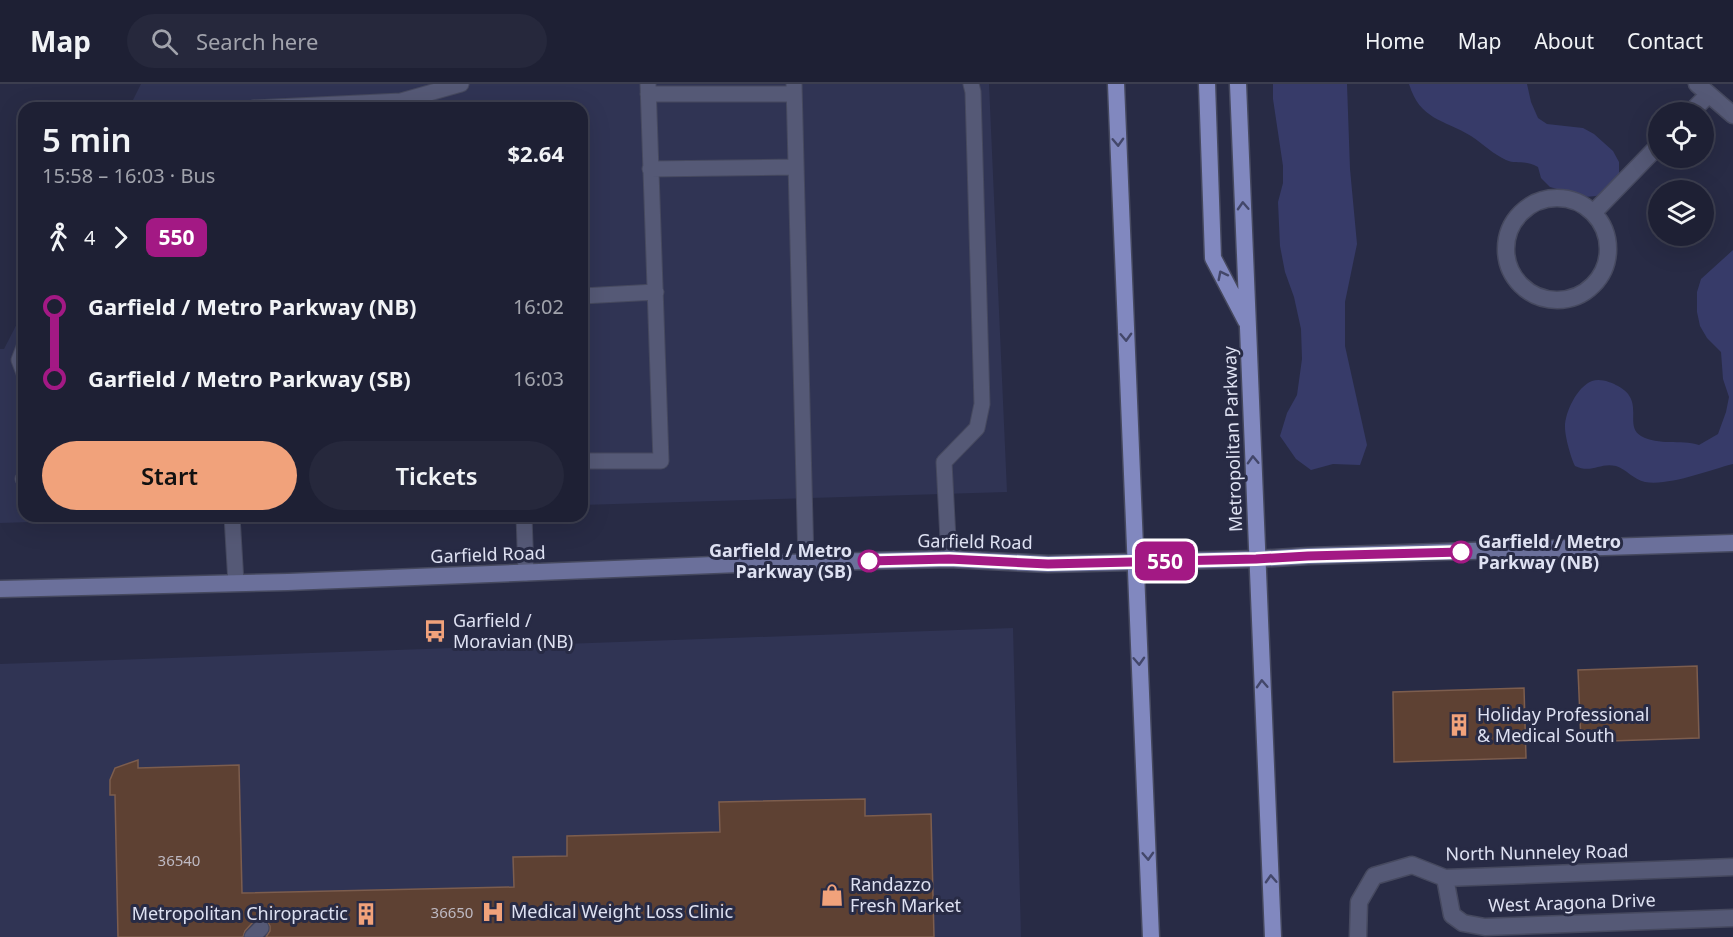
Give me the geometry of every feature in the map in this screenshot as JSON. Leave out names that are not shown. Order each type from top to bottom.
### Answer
[{"type":"main road","points":[[1116,84],[1151,937]]},
{"type":"main road","points":[[1207,84],[1214,258],[1249,327]]},
{"type":"main road","name":"Metropolitan Parkway","points":[[1238,84],[1273,937]]},
{"type":"main road","name":"Garfield Road","points":[[0,589],[949,559],[1048,564],[1733,543]]},
{"type":"street","points":[[1702,90],[1733,115]]},
{"type":"street","points":[[1593,213],[1648,156]]},
{"type":"street","points":[[1555,198],[1569,199],[1582,204],[1593,213],[1602,224],[1607,238],[1608,254],[1605,268],[1598,281],[1586,292],[1558,301],[1544,299],[1530,293],[1519,283],[1510,270],[1507,242],[1518,217],[1528,207],[1555,198]]},
{"type":"street","name":"North Nunneley Road","points":[[1358,937],[1359,902],[1374,876],[1412,865],[1445,878],[1733,867]]},
{"type":"street","name":"West Aragona Drive","points":[[1445,878],[1452,915],[1462,923],[1485,927],[1733,918]]},
{"type":"lane","points":[[380,102],[401,101],[461,84]]},
{"type":"lane","points":[[949,559],[944,462],[977,428],[982,404],[971,84]]},
{"type":"lane","points":[[588,461],[661,461],[648,89],[794,89],[806,563]]},
{"type":"lane","points":[[650,169],[795,167]]},
{"type":"lane","points":[[588,296],[656,292]]},
{"type":"lane","points":[[232,522],[236,583]]},
{"type":"lane","points":[[524,522],[526,573]]},
{"type":"shaded area","points":[[141,84],[989,84],[1007,492],[588,505],[588,102],[132,102]]},
{"type":"shaded area","points":[[1273,84],[1347,84],[1350,169],[1357,244],[1345,302],[1345,346],[1367,445],[1360,465],[1333,464],[1311,470],[1296,459],[1280,436],[1287,413],[1297,395],[1302,359],[1301,329],[1280,246],[1278,202],[1283,183],[1283,166],[1273,99]]},
{"type":"shaded area","points":[[1409,84],[1527,84],[1538,118],[1547,124],[1583,128],[1594,134],[1613,151],[1619,162],[1619,176],[1610,190],[1596,196],[1585,197],[1550,187],[1541,178],[1538,167],[1529,163],[1506,160],[1471,136],[1426,112],[1419,105]]},
{"type":"shaded area","points":[[1733,250],[1733,464],[1678,480],[1655,483],[1641,481],[1616,466],[1605,465],[1586,469],[1575,466],[1567,442],[1566,421],[1577,394],[1595,380],[1612,383],[1626,392],[1633,406],[1634,426],[1641,436],[1655,441],[1699,445],[1718,434],[1729,397],[1723,379],[1721,352],[1707,338],[1700,326],[1697,292],[1701,279]]},
{"type":"shaded area","points":[[18,322],[18,522],[31,522],[0,523],[0,349],[4,349]]},
{"type":"shaded area","points":[[1013,628],[1021,937],[0,937],[0,664]]},
{"type":"building","points":[[1697,666],[1699,738],[1581,742],[1578,670]]},
{"type":"building","name":"Holiday Professional & Medical South","points":[[1524,688],[1526,758],[1394,762],[1393,692]]},
{"type":"building","points":[[138,760],[138,768],[239,765],[242,893],[514,887],[513,857],[567,856],[567,836],[720,832],[719,802],[865,799],[865,816],[931,814],[934,937],[266,937],[270,926],[263,919],[254,921],[243,937],[118,937],[115,795],[110,795],[110,780],[115,768]]},
{"type":"bus line","name":"550","points":[[869,561],[949,559],[1048,564],[1461,552]]},
{"type":"place","name":"Garfield / Metro Parkway (NB)","points":[[1461,552]]},
{"type":"place","name":"Garfield / Metro Parkway (SB)","points":[[869,561]]},
{"type":"place","name":"Garfield / Moravian (NB)","points":[[435,631]]},
{"type":"place","name":"Holiday Professional & Medical South","points":[[1459,725]]},
{"type":"place","name":"Randazzo Fresh Market","points":[[832,895]]},
{"type":"place","name":"Medical Weight Loss Clinic","points":[[493,912]]},
{"type":"place","name":"Metropolitan Chiropractic","points":[[366,914]]}]
